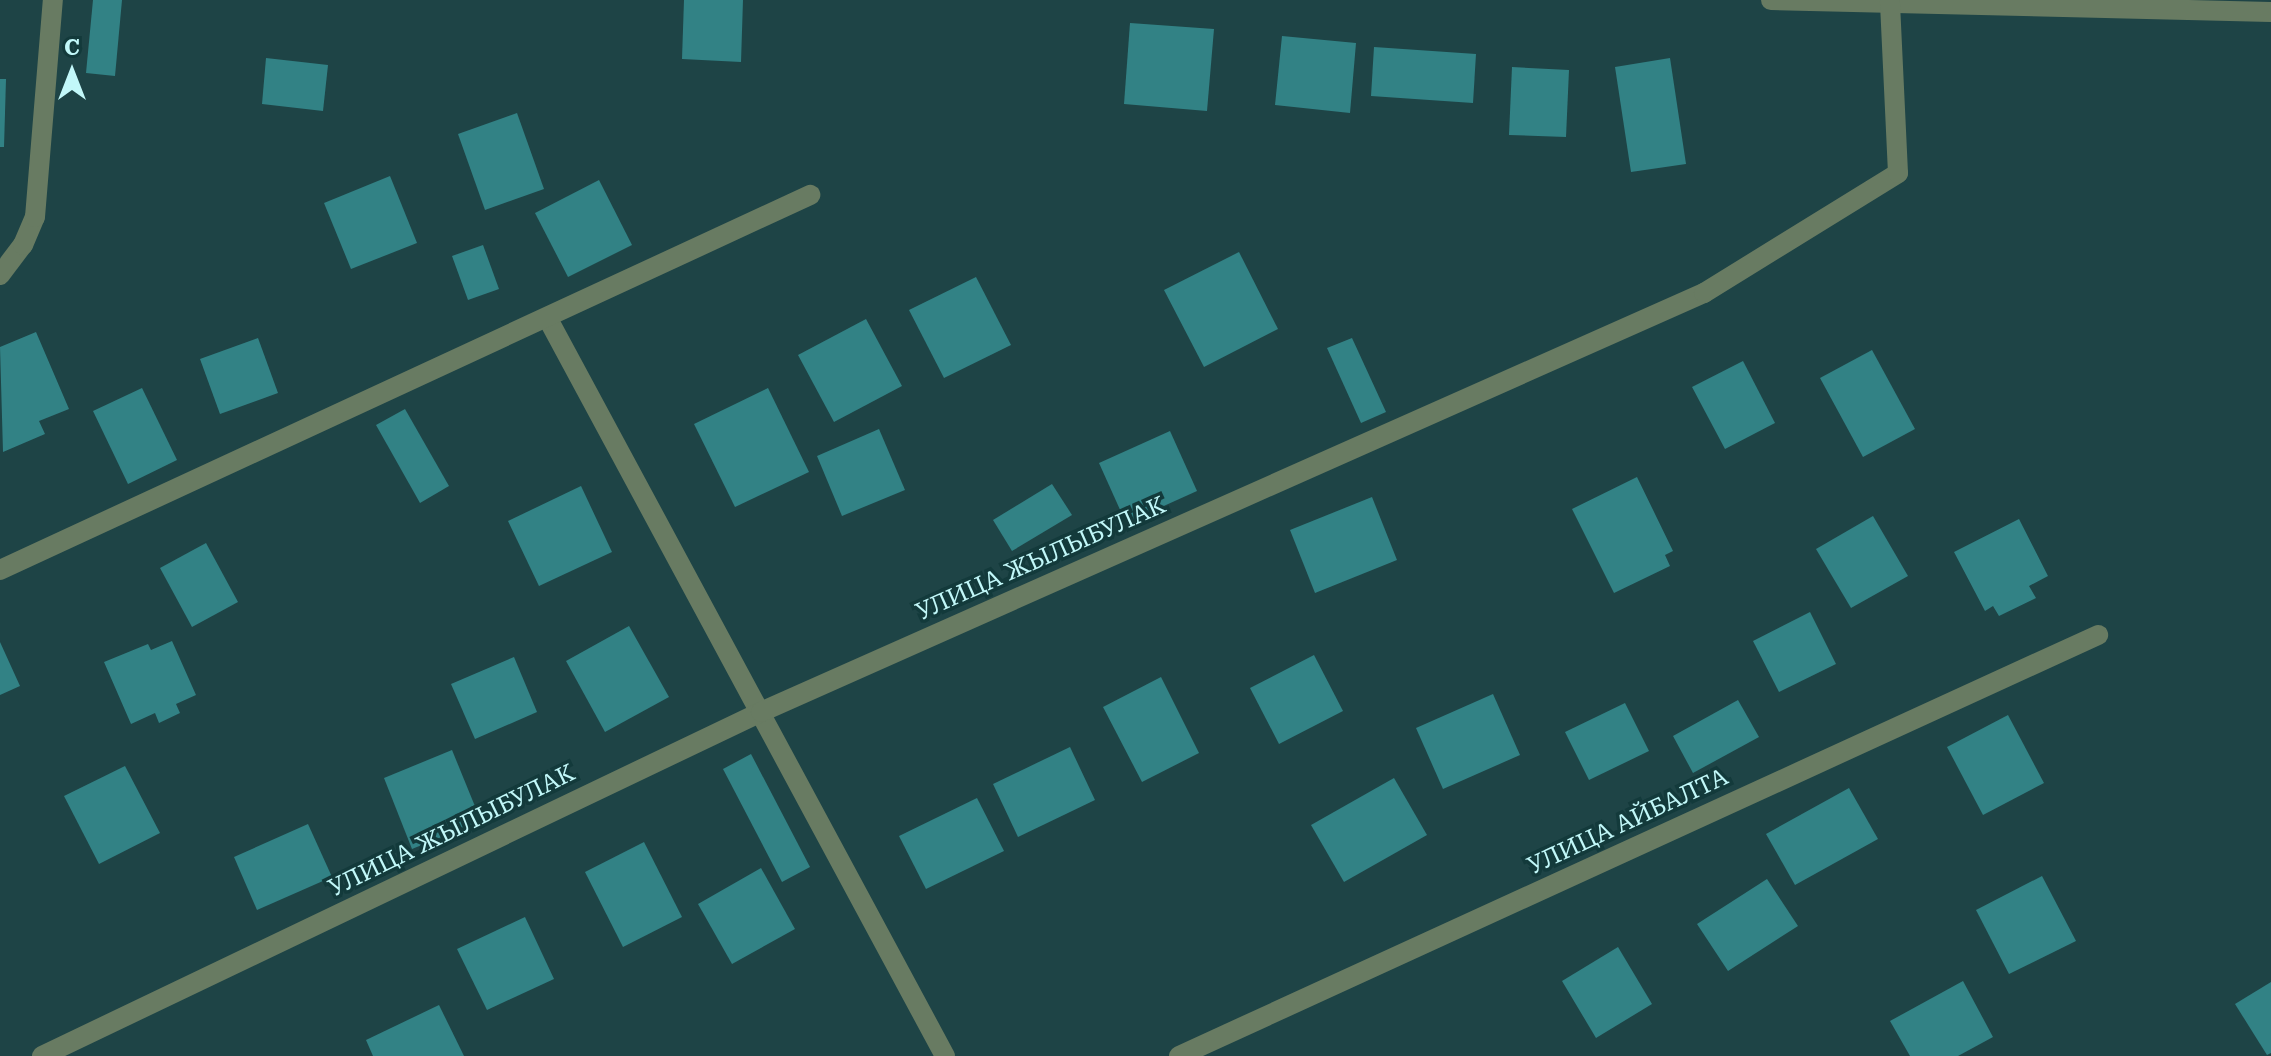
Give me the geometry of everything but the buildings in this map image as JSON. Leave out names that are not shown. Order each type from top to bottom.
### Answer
[{"type":"street","points":[[0,275],[23,245],[35,217],[53,0]]},
{"type":"street","points":[[1771,0],[2271,12]]},
{"type":"street","name":"УЛИЦА ЖЫЛЫБУЛАК","points":[[42,1056],[761,712],[1704,293],[1898,173],[1890,2]]},
{"type":"street","points":[[0,570],[548,319],[810,195]]},
{"type":"street","points":[[548,319],[945,1056]]},
{"type":"street","name":"УЛИЦА АЙБАЛТА","points":[[1179,1056],[2098,635]]}]
